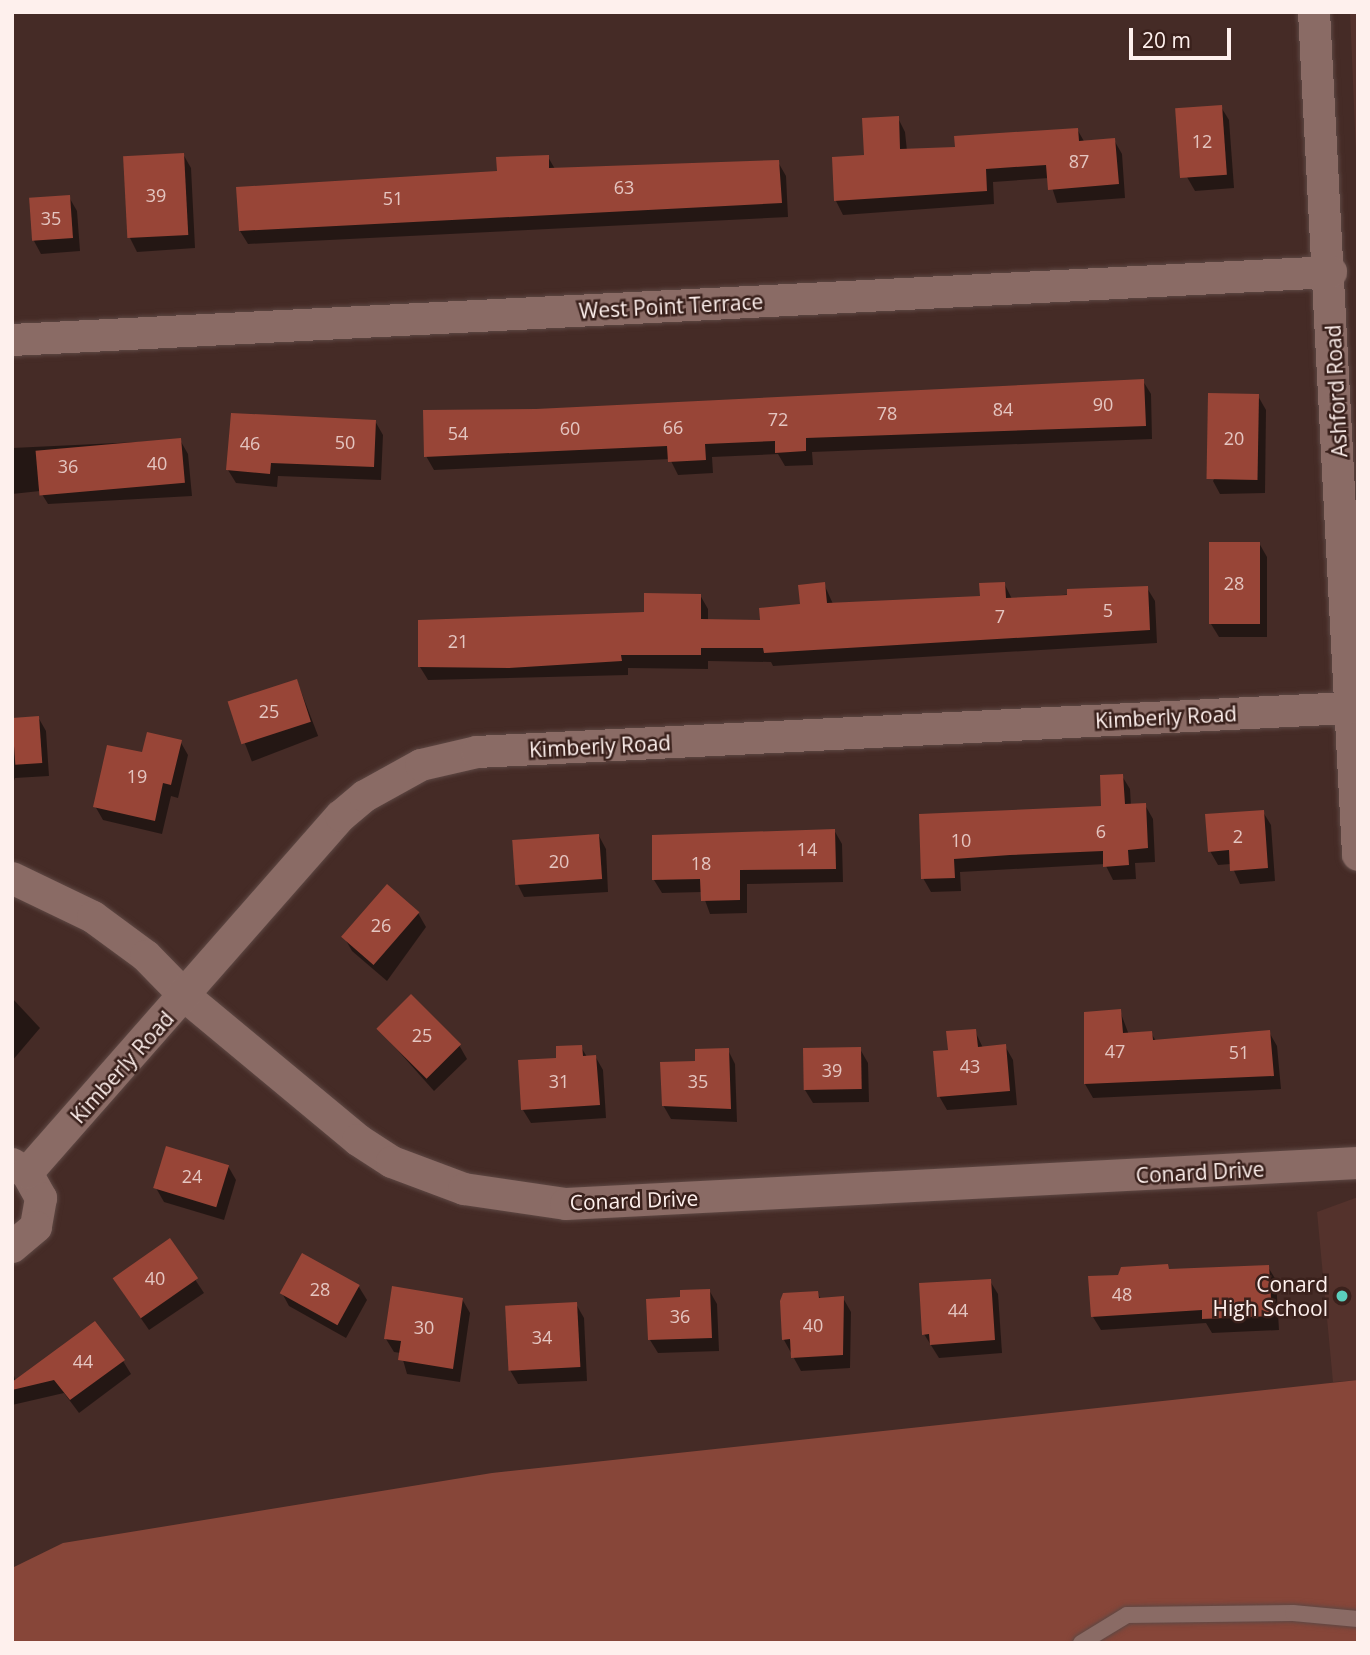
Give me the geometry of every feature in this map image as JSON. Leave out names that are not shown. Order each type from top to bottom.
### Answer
[{"type":"street","name":"Ashford Road","points":[[1314,12],[1331,272],[1358,855]]},
{"type":"street","name":"West Point Terrace","points":[[12,340],[1331,272]]},
{"type":"street","name":"Kimberly Road","points":[[12,1247],[27,1238],[40,1213],[36,1184],[20,1168],[186,997],[341,816],[392,779],[449,756],[1350,708]]},
{"type":"street","name":"Conard Drive","points":[[12,878],[93,917],[146,956],[186,997],[358,1140],[393,1162],[464,1189],[566,1204],[1358,1163]]},
{"type":"lane","points":[[1081,1643],[1127,1615],[1293,1613],[1358,1619]]},
{"type":"shaded area","points":[[1350,12],[1358,12],[1358,200]]},
{"type":"shaded area","name":"Conard High School","points":[[1358,1197],[1358,1380],[1333,1382],[1317,1212]]},
{"type":"shaded area","points":[[1358,1380],[1358,1643],[12,1643],[12,1568],[63,1543],[492,1473]]},
{"type":"building","points":[[1222,105],[1227,175],[1180,178],[1175,108]]},
{"type":"building","points":[[899,116],[900,149],[955,147],[954,136],[1078,128],[1079,141],[1115,138],[1119,184],[1048,190],[1046,165],[986,169],[987,191],[834,201],[832,157],[864,155],[862,118]]},
{"type":"building","points":[[184,153],[188,235],[127,238],[123,156]]},
{"type":"building","points":[[549,155],[549,168],[779,160],[782,203],[239,231],[236,187],[497,171],[496,157]]},
{"type":"building","points":[[70,195],[73,238],[32,241],[29,198]]},
{"type":"building","points":[[1144,379],[1146,426],[806,438],[806,451],[775,453],[775,441],[705,444],[706,460],[668,462],[667,446],[424,457],[423,410],[536,409]]},
{"type":"building","points":[[1208,393],[1259,394],[1257,480],[1207,479]]},
{"type":"building","points":[[231,413],[376,420],[374,467],[271,463],[270,474],[226,470]]},
{"type":"building","points":[[181,438],[185,483],[39,496],[36,451]]},
{"type":"building","points":[[1209,542],[1260,542],[1260,624],[1209,624]]},
{"type":"building","points":[[825,582],[827,603],[980,596],[979,583],[1005,582],[1006,598],[1067,595],[1067,589],[1148,586],[1150,630],[764,653],[763,648],[701,648],[701,655],[621,655],[622,661],[509,668],[418,667],[418,620],[644,612],[644,593],[701,594],[701,619],[760,620],[759,608],[800,604],[798,585]]},
{"type":"building","points":[[297,679],[311,722],[241,744],[228,702]]},
{"type":"building","points":[[39,716],[42,763],[15,765],[12,718]]},
{"type":"building","points":[[147,732],[182,740],[171,785],[163,783],[155,821],[93,807],[107,745],[142,752]]},
{"type":"building","points":[[1123,774],[1125,804],[1146,803],[1148,848],[1128,850],[1129,865],[1103,867],[1103,851],[1010,855],[954,859],[955,878],[921,879],[919,814],[1101,806],[1100,775]]},
{"type":"building","points":[[1264,810],[1268,868],[1230,871],[1229,850],[1208,852],[1205,814]]},
{"type":"building","points":[[835,829],[836,869],[740,870],[740,900],[701,901],[700,879],[652,880],[652,835]]},
{"type":"building","points":[[599,834],[602,879],[515,885],[512,840]]},
{"type":"building","points":[[387,884],[419,912],[374,965],[341,937]]},
{"type":"building","points":[[411,994],[461,1044],[427,1079],[376,1029]]},
{"type":"building","points":[[1121,1009],[1123,1033],[1152,1031],[1153,1040],[1270,1030],[1274,1076],[1084,1084],[1084,1012]]},
{"type":"building","points":[[976,1029],[978,1047],[1006,1044],[1010,1091],[937,1097],[933,1051],[948,1050],[946,1031]]},
{"type":"building","points":[[582,1045],[583,1056],[596,1055],[600,1105],[521,1110],[518,1060],[556,1058],[556,1046]]},
{"type":"building","points":[[861,1047],[862,1089],[804,1090],[803,1048]]},
{"type":"building","points":[[729,1048],[731,1109],[662,1106],[660,1062],[695,1061],[695,1049]]},
{"type":"building","points":[[166,1146],[229,1165],[216,1207],[153,1188]]},
{"type":"building","points":[[170,1238],[198,1278],[141,1318],[113,1278]]},
{"type":"building","points":[[302,1253],[360,1285],[337,1325],[280,1293]]},
{"type":"building","points":[[1168,1264],[1169,1269],[1269,1265],[1272,1316],[1202,1319],[1202,1310],[1091,1317],[1088,1276],[1118,1275],[1121,1267]]},
{"type":"building","points":[[991,1279],[995,1340],[930,1345],[929,1334],[922,1335],[919,1283]]},
{"type":"building","points":[[392,1286],[463,1298],[453,1369],[398,1360],[401,1341],[384,1339]]},
{"type":"building","points":[[710,1289],[712,1338],[648,1340],[646,1299],[680,1297],[680,1290]]},
{"type":"building","points":[[818,1291],[819,1298],[844,1296],[843,1355],[791,1358],[790,1339],[782,1340],[780,1301],[783,1293]]},
{"type":"building","points":[[577,1302],[580,1367],[509,1371],[505,1306]]},
{"type":"building","points":[[95,1321],[125,1360],[70,1400],[54,1380],[12,1390],[12,1382]]},
{"type":"place","name":"Conard High School","points":[[1342,1296]]}]
